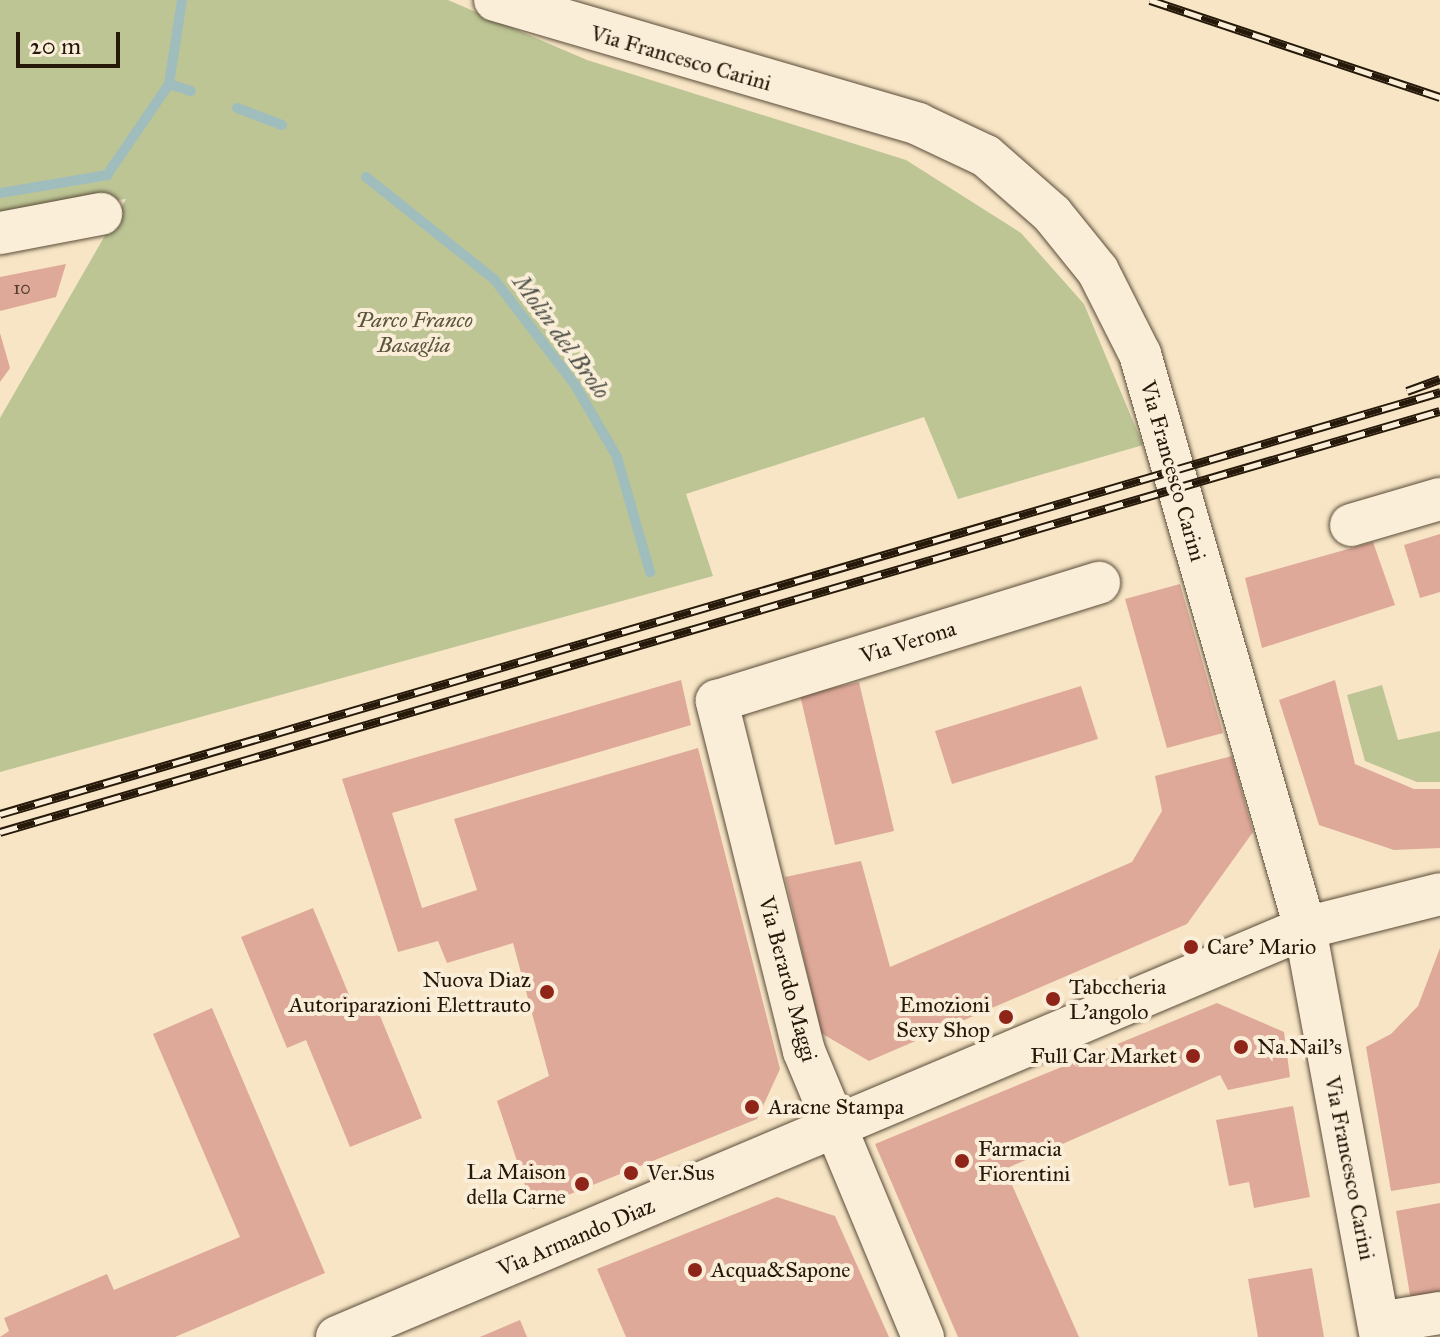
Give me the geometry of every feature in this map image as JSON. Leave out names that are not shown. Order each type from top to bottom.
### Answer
[{"type":"street","name":"Via Francesco Carini","points":[[495,0],[918,124],[986,156],[1052,214],[1098,271],[1140,354],[1305,928],[1380,1330]]},
{"type":"street","points":[[0,233],[101,214]]},
{"type":"street","points":[[1351,525],[1440,499]]},
{"type":"street","name":"Via Verona","points":[[717,701],[1099,583]]},
{"type":"street","name":"Via Berardo Maggi","points":[[717,701],[804,1051],[833,1130],[923,1337]]},
{"type":"street","name":"Via Armando Diaz","points":[[337,1337],[1305,928],[1440,894]]},
{"type":"street","points":[[1380,1330],[1440,1313]]},
{"type":"green space","name":"Parco Franco Basaglia","points":[[0,0],[448,0],[587,60],[906,160],[1021,233],[1084,304],[1143,445],[958,499],[924,417],[686,494],[713,576],[0,772],[0,418],[126,199],[0,215]]},
{"type":"green space","points":[[1382,685],[1398,740],[1440,731],[1440,782],[1417,782],[1365,761],[1347,695]]},
{"type":"building","points":[[66,264],[56,297],[0,311],[0,277]]},
{"type":"building","points":[[0,333],[10,368],[0,382]]},
{"type":"building","points":[[1440,534],[1440,592],[1420,598],[1404,545]]},
{"type":"building","points":[[1373,542],[1395,605],[1262,648],[1245,578]]},
{"type":"building","points":[[1180,584],[1223,733],[1167,748],[1125,599]]},
{"type":"building","points":[[681,680],[691,725],[392,813],[422,908],[477,890],[454,819],[698,748],[780,1069],[757,1119],[533,1209],[497,1101],[549,1076],[513,943],[447,963],[438,941],[398,952],[342,779]]},
{"type":"building","points":[[1335,680],[1355,764],[1414,789],[1440,789],[1440,848],[1394,850],[1319,825],[1279,700]]},
{"type":"building","points":[[859,682],[894,831],[835,845],[800,695]]},
{"type":"building","points":[[1081,686],[1098,739],[952,784],[935,731]]},
{"type":"building","points":[[1232,756],[1253,832],[1187,924],[869,1061],[821,1033],[785,877],[861,861],[890,967],[1132,862],[1162,811],[1155,776]]},
{"type":"building","points":[[313,908],[357,1014],[376,1006],[422,1118],[350,1147],[306,1040],[287,1048],[241,937]]},
{"type":"building","points":[[1440,948],[1440,1183],[1391,1191],[1366,1047],[1391,1034],[1418,1006]]},
{"type":"building","points":[[1217,1003],[1284,1032],[1290,1077],[1228,1090],[1220,1075],[1005,1169],[1079,1337],[958,1337],[875,1144]]},
{"type":"building","points":[[212,1008],[325,1273],[175,1337],[0,1337],[9,1331],[4,1318],[107,1274],[114,1290],[240,1237],[153,1034]]},
{"type":"building","points":[[1293,1106],[1310,1197],[1254,1208],[1249,1182],[1229,1186],[1216,1120]]},
{"type":"building","points":[[777,1197],[835,1216],[889,1337],[626,1337],[597,1269]]},
{"type":"building","points":[[1440,1203],[1440,1296],[1411,1301],[1396,1211]]},
{"type":"building","points":[[1312,1268],[1324,1337],[1258,1337],[1248,1279]]},
{"type":"building","points":[[520,1320],[527,1337],[480,1337]]},
{"type":"waterway","name":"Molin del Brolo","points":[[182,0],[169,84],[191,91]]},
{"type":"waterway","points":[[0,193],[107,175],[169,84]]},
{"type":"waterway","name":"Molin del Brolo","points":[[237,108],[282,125]]},
{"type":"waterway","name":"Molin del Brolo","points":[[366,177],[494,279],[575,385],[617,457],[650,572]]},
{"type":"railway","points":[[1150,0],[1440,97]]},
{"type":"railway","points":[[1407,391],[1440,379]]},
{"type":"railway","points":[[0,814],[1440,392]]},
{"type":"railway","points":[[0,832],[1440,411]]},
{"type":"place","name":"Care' Mario","points":[[1191,947]]},
{"type":"place","name":"Nuova Diaz Autoriparazioni Elettrauto","points":[[547,992]]},
{"type":"place","name":"Tabccheria L'angolo","points":[[1053,999]]},
{"type":"place","name":"Emozioni Sexy Shop","points":[[1006,1017]]},
{"type":"place","name":"Na.Nail's","points":[[1241,1047]]},
{"type":"place","name":"Full Car Market","points":[[1193,1056]]},
{"type":"place","name":"Aracne Stampa","points":[[752,1107]]},
{"type":"place","name":"Farmacia Fiorentini","points":[[962,1161]]},
{"type":"place","name":"Ver.Sus","points":[[631,1173]]},
{"type":"place","name":"La Maison della Carne","points":[[582,1184]]},
{"type":"place","name":"Acqua&Sapone","points":[[695,1270]]}]
